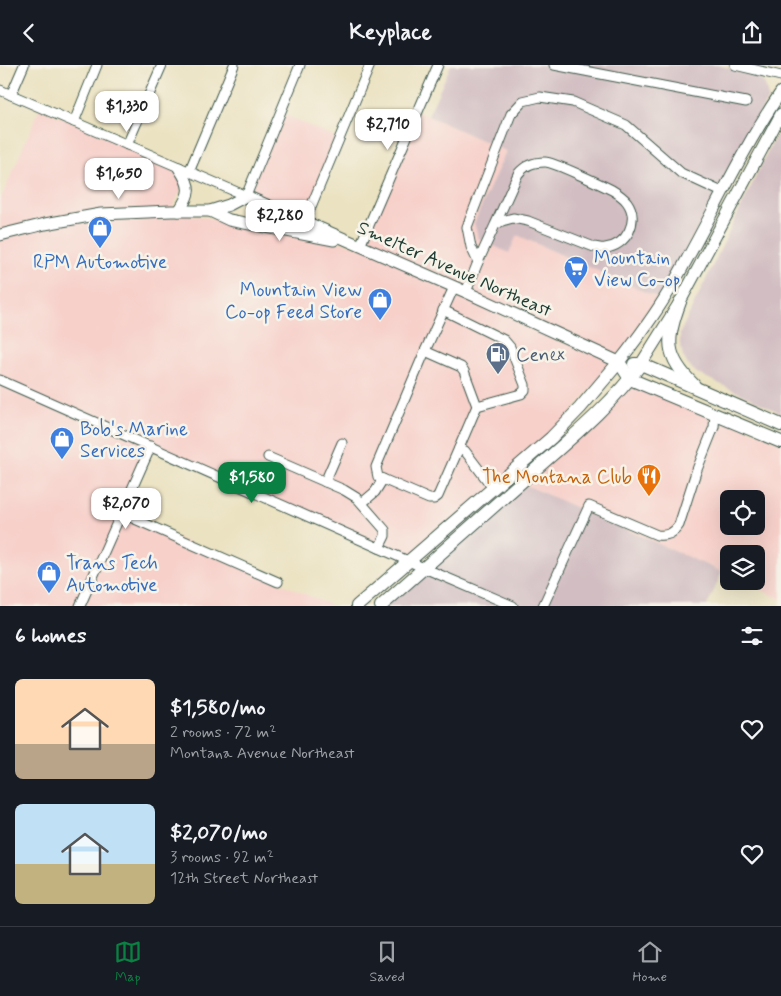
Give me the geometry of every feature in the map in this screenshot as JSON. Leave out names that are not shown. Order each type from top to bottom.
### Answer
[{"type":"highway","points":[[680,302],[670,332],[671,351],[678,368],[702,392]]},
{"type":"highway","points":[[357,606],[551,438],[619,363],[630,379],[781,442]]},
{"type":"highway","name":"Smelter Avenue Northeast","points":[[619,363],[641,365],[781,425]]},
{"type":"highway","points":[[381,606],[559,449],[607,404],[641,365]]},
{"type":"main road","points":[[619,363],[670,290],[762,120],[781,92]]},
{"type":"main road","points":[[641,365],[680,302],[781,114]]},
{"type":"main road","points":[[178,211],[186,200],[189,191],[189,181],[184,170]]},
{"type":"main road","points":[[0,235],[45,224],[101,214],[210,211],[229,205],[246,196]]},
{"type":"main road","name":"Smelter Avenue Northeast","points":[[246,196],[466,292],[619,363]]},
{"type":"main road","points":[[210,211],[229,220],[299,232],[360,246]]},
{"type":"street","points":[[11,95],[24,65]]},
{"type":"street","points":[[74,122],[97,65]]},
{"type":"street","points":[[126,145],[162,65]]},
{"type":"street","points":[[184,170],[234,65]]},
{"type":"street","points":[[246,196],[300,65]]},
{"type":"street","points":[[304,221],[370,65]]},
{"type":"street","points":[[360,246],[438,65]]},
{"type":"street","points":[[554,65],[746,102]]},
{"type":"street","points":[[735,65],[781,76]]},
{"type":"street","name":"Smelter Avenue Northeast","points":[[0,90],[246,196]]},
{"type":"street","points":[[478,262],[471,247],[467,227],[511,113],[523,101],[540,97],[573,102],[626,125],[681,173],[722,192]]},
{"type":"street","points":[[466,292],[495,225],[523,168],[534,162],[547,162],[613,191],[626,200],[631,209],[632,221],[630,230],[624,240],[604,248],[594,247],[528,221],[513,218],[495,225]]},
{"type":"street","points":[[425,351],[461,367],[477,406],[438,496],[434,499],[378,477],[376,467],[425,351],[454,287]]},
{"type":"street","points":[[443,310],[504,340],[510,347],[525,385],[525,391],[521,394],[477,406]]},
{"type":"street","points":[[0,380],[424,569],[513,606]]},
{"type":"street","points":[[543,606],[589,506],[656,535],[668,535],[675,532],[714,427],[715,414]]},
{"type":"street","points":[[325,482],[342,443]]},
{"type":"street","points":[[80,606],[151,446]]},
{"type":"street","points":[[459,448],[465,451],[493,488]]},
{"type":"street","points":[[268,457],[344,490],[362,503],[385,530],[385,536],[379,548]]},
{"type":"street","points":[[362,503],[375,492],[383,479]]},
{"type":"street","points":[[121,513],[278,582]]},
{"type":"shaded area","points":[[451,65],[717,65],[755,75],[765,84],[768,98],[691,241],[663,300],[517,235],[509,253],[479,239],[474,223],[506,151],[428,116]]},
{"type":"shaded area","points":[[40,108],[179,168],[182,187],[171,211],[360,246],[418,112],[506,151],[474,223],[517,235],[663,300],[551,438],[409,561],[151,446],[121,513],[332,606],[0,606],[0,201]]},
{"type":"shaded area","points":[[280,113],[339,139],[305,221],[246,196]]},
{"type":"shaded area","points":[[781,130],[781,413],[697,373],[688,365],[683,356],[680,333],[774,139]]},
{"type":"shaded area","points":[[630,379],[781,442],[781,599],[762,590],[765,590],[765,545],[720,545],[720,571],[521,483]]},
{"type":"shaded area","points":[[521,483],[720,571],[720,577],[707,606],[381,606]]},
{"type":"place","name":"RPM Automotive","points":[[100,249]]},
{"type":"place","name":"Mountain View Co-op","points":[[576,289]]},
{"type":"place","name":"Mountain View Co-op Feed Store","points":[[380,321]]},
{"type":"place","name":"Cenex","points":[[498,375]]},
{"type":"place","name":"Bob's Marine Services","points":[[62,460]]},
{"type":"place","name":"The Montana Club","points":[[649,497]]},
{"type":"place","name":"Trans Tech Automotive","points":[[49,594]]}]
